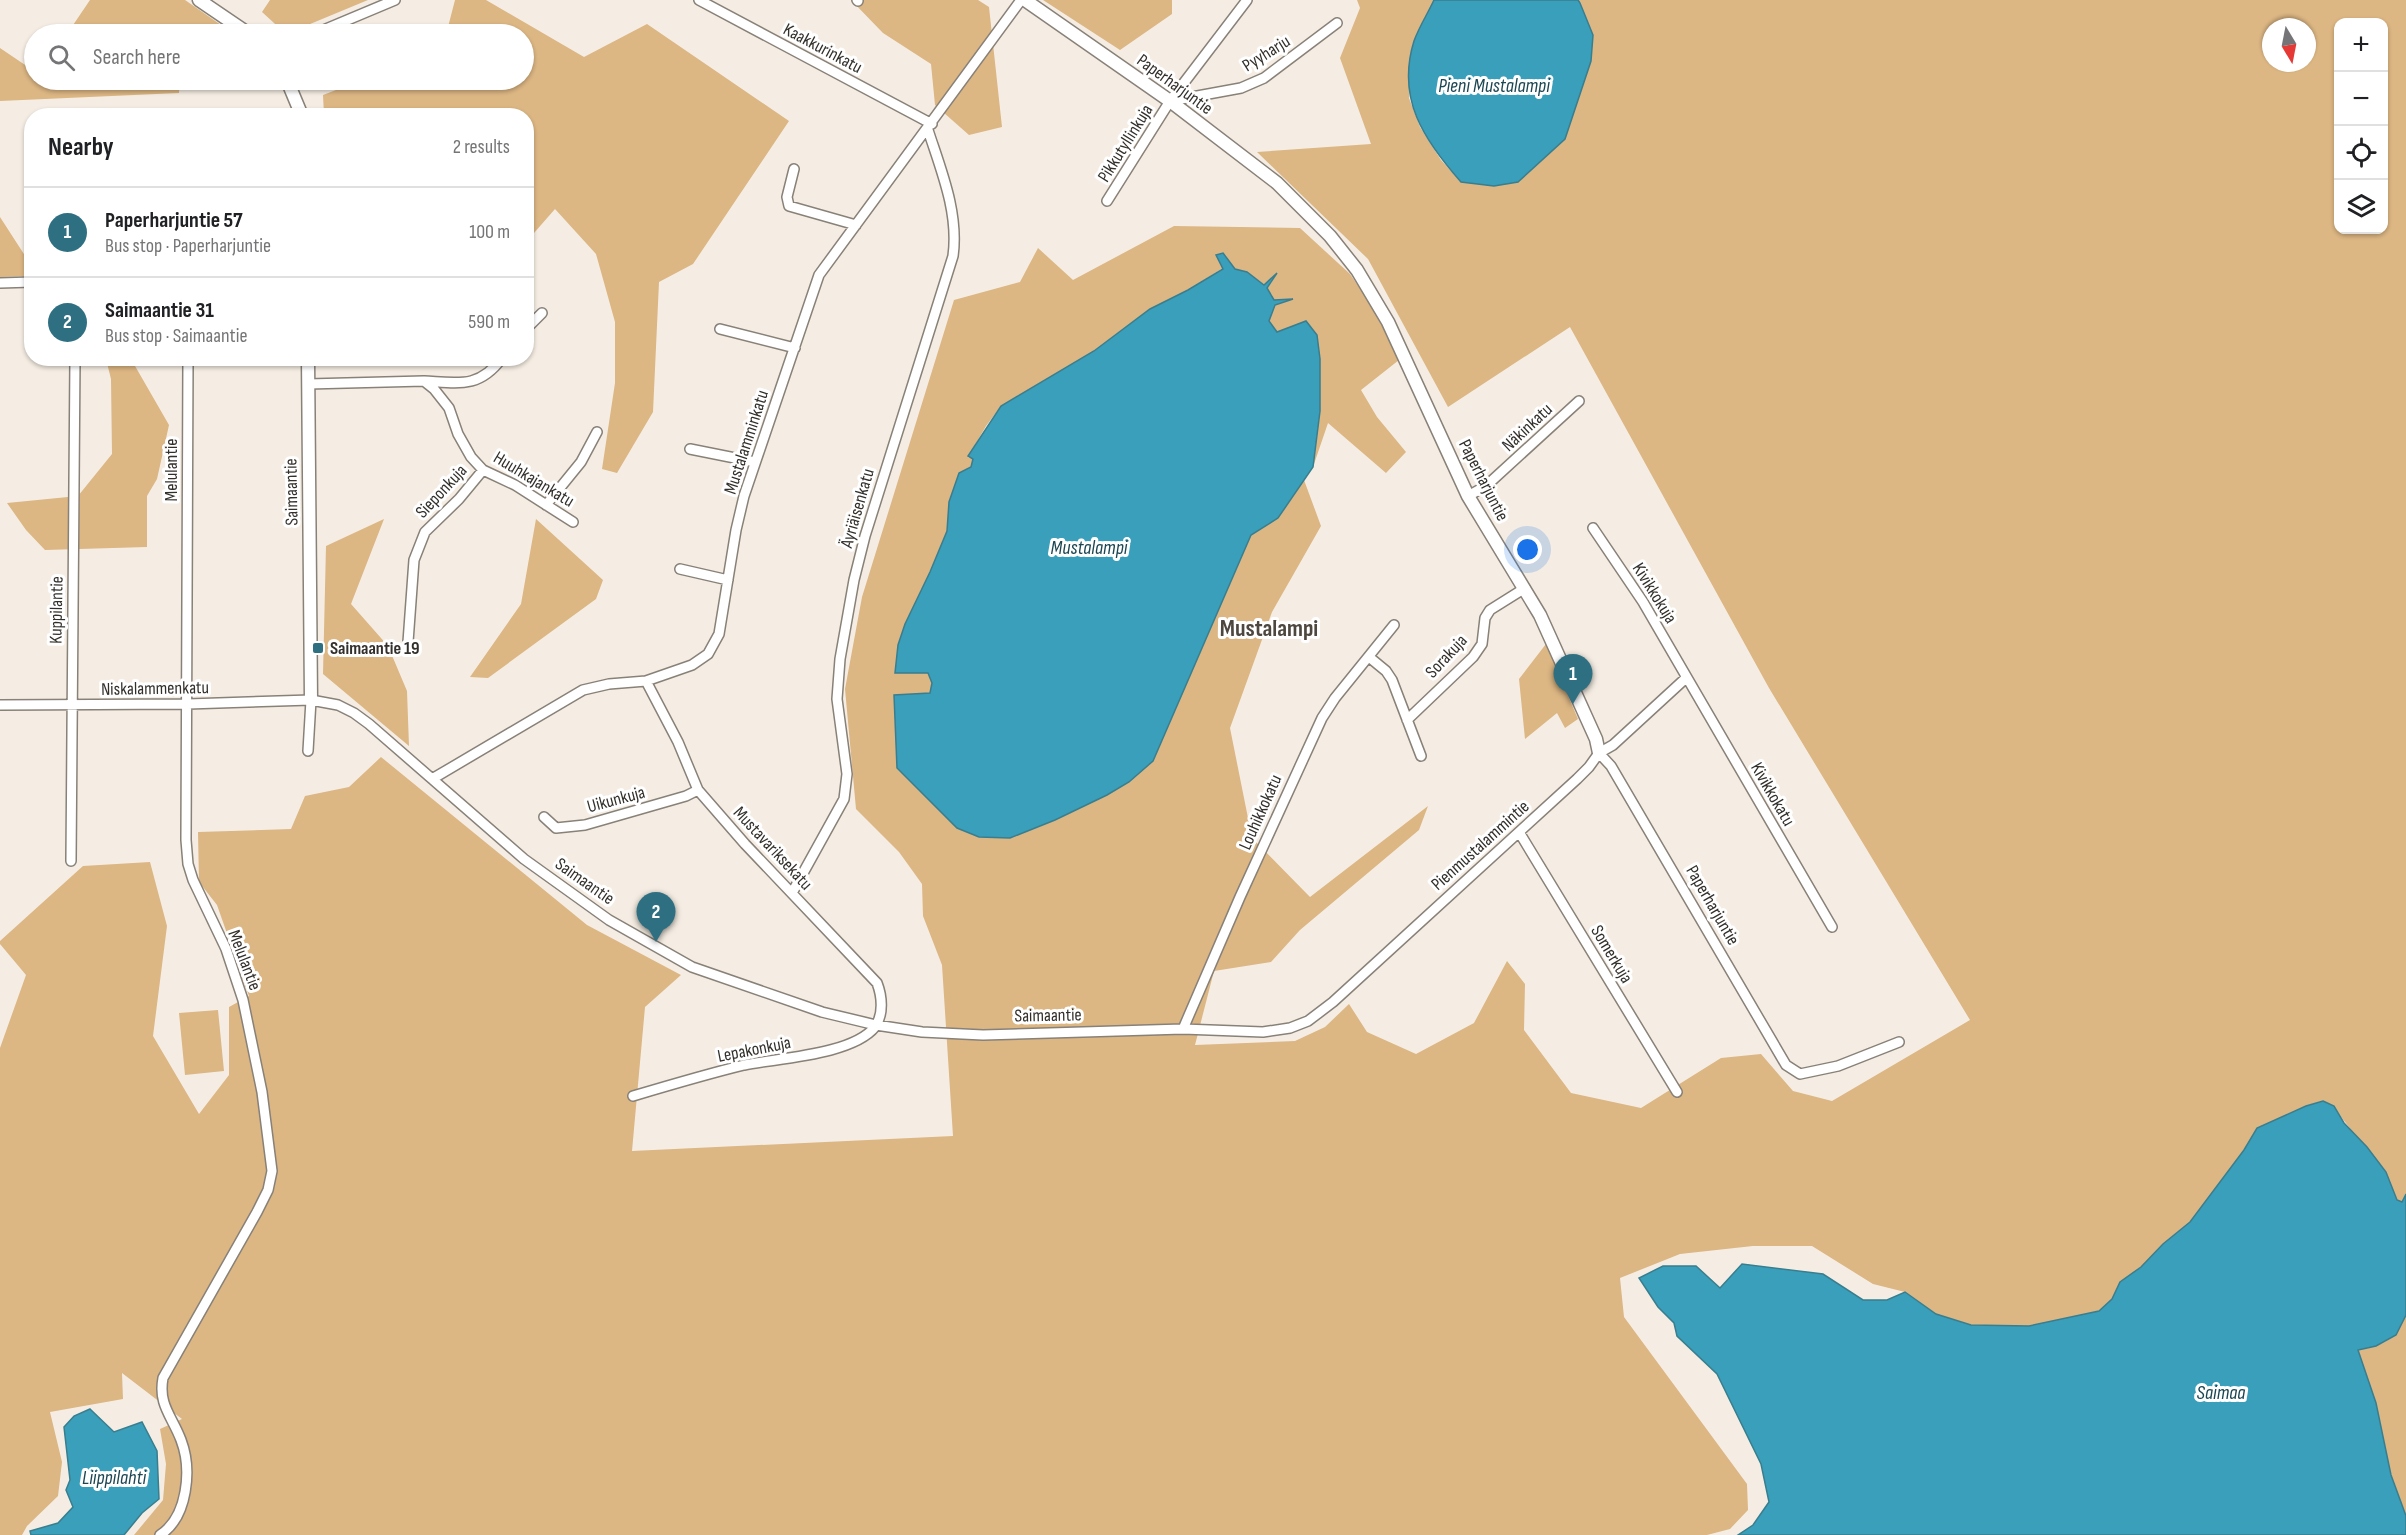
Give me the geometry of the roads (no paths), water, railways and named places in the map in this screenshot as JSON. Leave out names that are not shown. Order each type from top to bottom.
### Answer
[{"type":"street","points":[[199,0],[234,24]]},
{"type":"street","points":[[338,24],[395,0]]},
{"type":"street","name":"Kaakkurinkatu","points":[[699,0],[930,127]]},
{"type":"street","name":"Mustalamminkatu","points":[[432,779],[583,690],[609,684],[646,681],[692,665],[708,654],[719,634],[736,530],[756,462],[819,275],[1023,0]]},
{"type":"street","name":"Paperharjuntie","points":[[1023,0],[1170,101],[1277,183],[1330,236],[1357,270],[1388,322],[1468,496],[1525,588],[1572,685],[1596,739],[1599,753],[1611,766],[1786,1065],[1800,1074],[1838,1066],[1899,1042]]},
{"type":"street","name":"Pikkutyllinkuja","points":[[1107,201],[1170,101],[1247,0]]},
{"type":"street","name":"Pyyharju","points":[[1170,101],[1241,88],[1264,78],[1337,23]]},
{"type":"street","points":[[291,90],[299,108]]},
{"type":"street","name":"Äyriäisenkatu","points":[[792,893],[844,799],[847,774],[837,699],[840,659],[854,580],[865,537],[953,256],[956,237],[948,193],[930,127]]},
{"type":"street","points":[[794,169],[786,197],[789,206],[856,225]]},
{"type":"street","points":[[0,283],[24,282]]},
{"type":"street","points":[[534,320],[542,312]]},
{"type":"street","points":[[720,329],[795,348]]},
{"type":"street","name":"Kuppilantie","points":[[70,861],[75,366]]},
{"type":"street","name":"Melulantie","points":[[160,1535],[167,1530],[181,1508],[188,1473],[182,1441],[163,1402],[161,1389],[163,1378],[257,1212],[268,1190],[272,1171],[262,1092],[243,1000],[226,949],[193,880],[188,864],[186,840],[188,366]]},
{"type":"street","name":"Saimaantie","points":[[308,366],[311,700],[338,705],[354,713],[524,859],[609,920],[692,967],[822,1012],[876,1025],[922,1032],[983,1035],[1183,1029],[1263,1032],[1290,1028]]},
{"type":"street","points":[[308,384],[424,381],[458,383],[481,380],[494,366]]},
{"type":"street","name":"Huuhkajankatu","points":[[424,381],[434,389],[449,408],[462,442],[471,457],[483,470],[515,485],[573,522]]},
{"type":"street","name":"Näkinkatu","points":[[1468,496],[1486,486],[1579,401]]},
{"type":"street","points":[[546,505],[581,462],[597,432]]},
{"type":"street","points":[[690,449],[756,462]]},
{"type":"street","name":"Sieponkuja","points":[[408,642],[414,560],[425,532],[459,499],[483,470]]},
{"type":"street","name":"Kivikkokuja","points":[[1593,528],[1643,602],[1686,678]]},
{"type":"street","points":[[680,569],[728,580]]},
{"type":"street","name":"Sorakuja","points":[[1407,720],[1473,657],[1482,644],[1485,618],[1490,610],[1525,588]]},
{"type":"street","name":"Louhikkokatu","points":[[1183,1029],[1240,897],[1318,727],[1335,698],[1394,625]]},
{"type":"street","points":[[1369,657],[1386,671],[1392,680],[1421,756]]},
{"type":"street","name":"Pienmustalammintie","points":[[1290,1028],[1308,1021],[1333,1002],[1589,767],[1599,753],[1613,745],[1686,678]]},
{"type":"street","name":"Kivikkokatu","points":[[1686,678],[1832,927]]},
{"type":"street","name":"Mustavariksekatu","points":[[646,681],[678,742],[698,790],[877,982],[882,996],[876,1025]]},
{"type":"street","points":[[308,752],[311,700]]},
{"type":"street","name":"Niskalammenkatu","points":[[0,705],[72,706],[311,700]]},
{"type":"street","name":"Uikunkuja","points":[[544,817],[556,828],[585,825],[686,796],[698,790]]},
{"type":"street","name":"Somerkuja","points":[[1519,832],[1677,1092]]},
{"type":"street","name":"Lepakonkuja","points":[[633,1096],[745,1065],[797,1057],[844,1046],[862,1038],[876,1025]]},
{"type":"water","name":"Pieni Mustalampi","points":[[1434,0],[1578,0],[1580,3],[1593,35],[1591,61],[1565,139],[1518,182],[1494,186],[1461,182],[1425,134],[1417,118],[1411,100],[1409,62],[1416,36]]},
{"type":"water","name":"Mustalampi","points":[[1223,253],[1235,269],[1247,272],[1264,285],[1277,273],[1267,288],[1274,300],[1293,299],[1275,305],[1269,321],[1277,332],[1306,321],[1317,335],[1320,359],[1320,411],[1313,467],[1278,518],[1251,535],[1153,761],[1129,782],[1107,795],[1010,838],[979,837],[957,828],[897,768],[894,695],[930,693],[932,683],[928,673],[895,673],[898,645],[905,624],[947,531],[949,502],[959,473],[971,467],[973,459],[968,456],[1001,406],[1094,351],[1150,309],[1223,269],[1216,255]]},
{"type":"water","name":"Saimaa","points":[[2323,1101],[2334,1106],[2344,1123],[2367,1147],[2386,1172],[2397,1200],[2402,1202],[2406,1194],[2406,1315],[2396,1335],[2376,1346],[2358,1350],[2376,1403],[2391,1475],[2406,1516],[2406,1535],[1738,1535],[1753,1525],[1769,1502],[1761,1464],[1717,1374],[1677,1336],[1674,1323],[1658,1307],[1639,1278],[1663,1266],[1696,1266],[1720,1288],[1742,1264],[1823,1274],[1863,1300],[1887,1300],[1905,1292],[1936,1314],[1971,1325],[2029,1326],[2099,1311],[2112,1299],[2120,1282],[2141,1267],[2163,1244],[2190,1222],[2244,1150],[2257,1128],[2306,1106]]},
{"type":"water","name":"Liippilahti","points":[[90,1409],[114,1432],[142,1422],[157,1451],[159,1499],[142,1513],[124,1535],[31,1535],[30,1531],[58,1523],[73,1507],[66,1490],[70,1480],[64,1427],[74,1416]]},
{"type":"place","name":"Saimaantie 19","points":[[318,648]]},
{"type":"place","name":"Paperharjuntie 57","points":[[1573,704]]},
{"type":"place","name":"Saimaantie 31","points":[[656,942]]},
{"type":"district","name":"Mustalampi","points":[[1269,628]]}]
